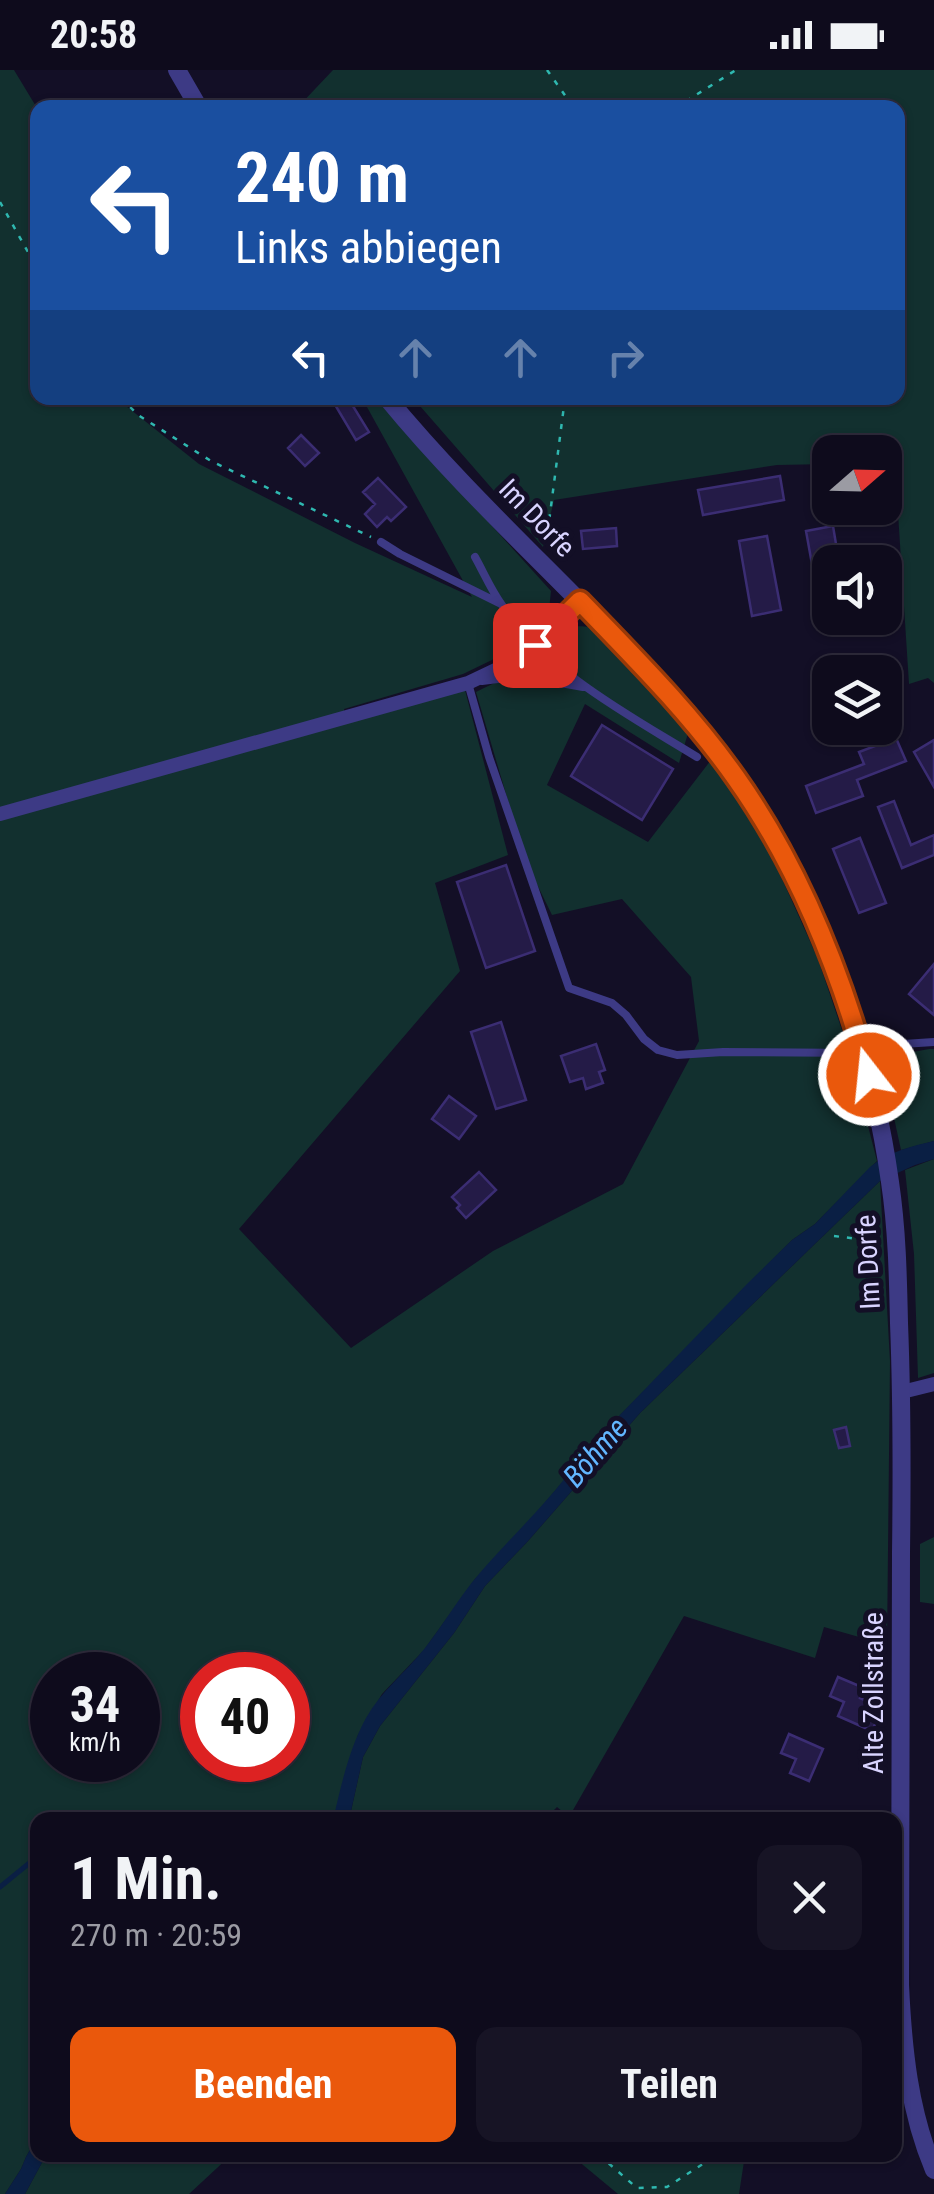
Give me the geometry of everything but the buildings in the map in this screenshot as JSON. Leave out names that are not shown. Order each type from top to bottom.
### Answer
[{"type":"street","points":[[177,70],[195,100]]},
{"type":"street","name":"Im Dorfe","points":[[393,405],[682,710],[736,778],[808,904],[830,954],[862,1052],[884,1144],[896,1234],[902,1392]]},
{"type":"street","points":[[0,814],[468,683],[510,663],[535,645],[580,601]]},
{"type":"street","points":[[902,1392],[934,1384]]},
{"type":"street","name":"Alte Zollstraße","points":[[899,1812],[902,1392]]},
{"type":"street","name":"Alte Zollstraße","points":[[902,2027],[910,2089],[934,2170]]},
{"type":"lane","points":[[381,542],[502,604]]},
{"type":"lane","points":[[475,557],[502,604],[535,645],[583,686],[698,757]]},
{"type":"lane","points":[[583,686],[522,676],[468,683],[489,758],[569,988],[612,1003],[644,1039],[658,1050],[677,1055],[862,1052],[934,1042]]},
{"type":"path","points":[[547,70],[568,100]]},
{"type":"path","points":[[688,100],[736,70]]},
{"type":"path","points":[[0,202],[30,256]]},
{"type":"path","points":[[128,405],[211,461],[381,542]]},
{"type":"path","points":[[546,551],[564,405]]},
{"type":"path","points":[[834,1236],[896,1234]]},
{"type":"path","points":[[607,2162],[636,2188],[666,2186],[706,2162]]},
{"type":"green space","points":[[0,70],[14,70],[32,100],[30,405],[125,405],[199,464],[472,597],[366,405],[382,405],[551,591],[548,620],[494,659],[463,674],[344,709],[344,722],[465,690],[508,855],[435,883],[460,971],[239,1229],[351,1348],[493,1251],[623,1184],[699,1041],[691,977],[622,899],[552,915],[526,862],[476,692],[527,666],[559,632],[576,626],[590,627],[689,730],[679,763],[585,704],[547,785],[648,842],[711,760],[770,852],[818,959],[848,1048],[877,1161],[815,1224],[792,1240],[584,1452],[525,1526],[475,1579],[424,1650],[382,1694],[358,1735],[335,1812],[30,1812],[30,2150],[5,2194],[0,2194]]},
{"type":"green space","points":[[333,70],[934,70],[934,683],[928,678],[909,684],[899,525],[902,525],[902,435],[812,435],[812,464],[777,465],[554,500],[543,547],[419,405],[905,405],[905,100],[305,100]]},
{"type":"green space","points":[[934,1049],[934,1141],[901,1150],[881,1058]]},
{"type":"green space","points":[[934,1159],[934,1373],[918,1378],[914,1254],[905,1170]]},
{"type":"green space","points":[[880,1181],[890,1361],[887,1645],[824,1627],[815,1658],[684,1616],[572,1812],[557,1807],[552,1812],[351,1812],[363,1757],[380,1726],[454,1633],[485,1586],[640,1413]]},
{"type":"green space","points":[[934,1537],[934,1604],[920,1602],[920,1544]]},
{"type":"green space","points":[[42,2162],[223,2162],[189,2194],[25,2194]]},
{"type":"green space","points":[[579,2162],[744,2162],[739,2194],[618,2194]]},
{"type":"water","name":"Böhme","points":[[934,1141],[934,1159],[880,1181],[640,1413],[485,1586],[454,1633],[380,1726],[363,1757],[351,1812],[335,1812],[350,1755],[372,1708],[584,1452],[792,1240],[815,1224],[870,1167],[909,1147]]},
{"type":"water","points":[[30,2150],[30,2162],[42,2162],[25,2194],[5,2194],[21,2169]]},
{"type":"waterway","points":[[0,1887],[30,1863]]},
{"type":"route","points":[[535,645],[580,601],[682,710],[736,778],[808,904],[830,954],[869,1075]]}]
